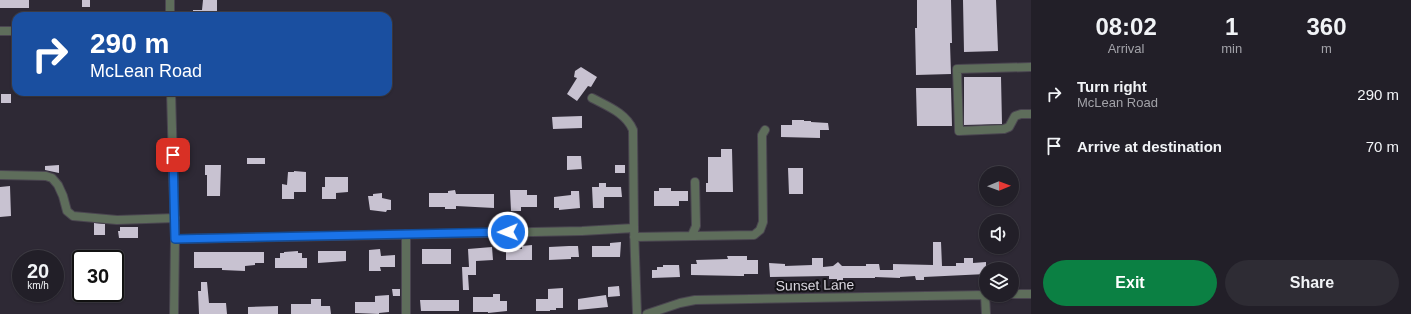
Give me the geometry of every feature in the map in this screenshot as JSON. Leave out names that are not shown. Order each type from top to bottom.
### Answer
[{"type":"street","points":[[170,0],[170,12]]},
{"type":"street","points":[[0,31],[12,31]]},
{"type":"street","points":[[1031,67],[958,69],[959,131],[1009,128],[1016,116],[1021,114],[1031,114]]},
{"type":"street","points":[[171,96],[175,218],[174,314]]},
{"type":"street","points":[[592,98],[620,113],[630,122],[633,130],[634,232],[637,314]]},
{"type":"street","points":[[175,239],[574,231],[692,235],[754,235],[760,230],[763,222],[762,135],[765,130]]},
{"type":"street","points":[[0,175],[46,176],[52,178],[58,185],[63,196],[67,211],[73,216],[117,220],[175,218]]},
{"type":"street","points":[[692,235],[696,226],[695,182]]},
{"type":"street","points":[[406,234],[406,314]]},
{"type":"street","points":[[1019,294],[1031,294]]},
{"type":"street","name":"Sunset Lane","points":[[646,314],[680,303],[696,300],[979,295]]},
{"type":"street","points":[[986,302],[986,314]]},
{"type":"building","points":[[0,0],[29,0],[29,8],[0,8]]},
{"type":"building","points":[[82,0],[90,0],[90,7],[82,7]]},
{"type":"building","points":[[203,0],[217,0],[217,12],[193,12],[193,10],[202,10]]},
{"type":"building","points":[[917,0],[951,0],[951,74],[916,75],[915,28],[917,28]]},
{"type":"building","points":[[963,0],[996,0],[998,51],[964,52]]},
{"type":"building","points":[[581,67],[597,77],[591,87],[588,86],[577,101],[567,94],[577,78],[574,77],[575,71]]},
{"type":"building","points":[[964,77],[1001,77],[1002,124],[964,125]]},
{"type":"building","points":[[916,88],[951,88],[952,126],[917,126]]},
{"type":"building","points":[[1,94],[11,94],[11,103],[1,103]]},
{"type":"building","points":[[582,116],[582,128],[553,129],[552,117]]},
{"type":"building","points":[[792,120],[828,123],[829,130],[820,130],[820,138],[781,137],[781,125],[792,125]]},
{"type":"building","points":[[721,149],[732,149],[733,192],[706,192],[706,183],[708,183],[708,157],[721,157]]},
{"type":"building","points":[[567,156],[581,156],[582,169],[567,170]]},
{"type":"building","points":[[247,158],[265,158],[265,164],[247,164]]},
{"type":"building","points":[[59,165],[59,173],[45,170],[45,166]]},
{"type":"building","points":[[205,165],[221,165],[220,196],[207,196],[207,175],[205,175]]},
{"type":"building","points":[[615,165],[625,165],[625,173],[615,173]]},
{"type":"building","points":[[788,168],[803,168],[803,194],[789,194]]},
{"type":"building","points":[[288,172],[306,172],[306,192],[294,192],[294,199],[282,199],[282,184],[287,185]]},
{"type":"building","points":[[325,177],[348,177],[348,192],[336,193],[336,199],[322,199],[322,187],[325,187]]},
{"type":"building","points":[[599,183],[606,183],[606,187],[621,187],[622,197],[604,197],[604,208],[593,208],[592,187],[599,187]]},
{"type":"building","points":[[10,186],[11,216],[0,217],[0,187]]},
{"type":"building","points":[[659,188],[671,188],[671,191],[688,191],[688,201],[679,201],[679,206],[654,206],[654,191],[659,191]]},
{"type":"building","points":[[455,190],[456,194],[494,194],[494,208],[456,206],[456,209],[445,209],[445,207],[429,207],[429,193],[448,193],[448,191]]},
{"type":"building","points":[[510,190],[527,190],[527,195],[537,195],[537,207],[521,207],[521,211],[511,211]]},
{"type":"building","points":[[571,191],[579,191],[580,208],[559,210],[559,208],[554,208],[554,197],[571,195]]},
{"type":"building","points":[[382,193],[382,198],[391,200],[391,210],[387,210],[386,212],[370,210],[368,196]]},
{"type":"building","points":[[94,223],[105,224],[105,235],[94,235]]},
{"type":"building","points":[[120,227],[138,227],[138,238],[119,238],[118,231],[120,231]]},
{"type":"building","points":[[621,242],[620,257],[592,257],[592,246],[610,246],[610,243]]},
{"type":"building","points":[[933,242],[941,242],[942,266],[956,266],[956,263],[964,263],[964,258],[973,258],[973,263],[979,263],[979,274],[924,277],[924,280],[916,280],[915,276],[900,278],[843,278],[843,281],[837,281],[837,279],[829,279],[829,276],[770,277],[769,263],[785,264],[785,266],[812,265],[812,258],[823,258],[823,267],[833,266],[838,262],[842,266],[866,266],[866,264],[879,264],[880,270],[893,270],[893,264],[933,265]]},
{"type":"building","points":[[532,245],[532,260],[506,260],[506,249],[522,249],[522,246]]},
{"type":"building","points":[[578,246],[579,257],[549,260],[549,247]]},
{"type":"building","points":[[492,247],[493,260],[476,261],[476,275],[468,275],[469,290],[463,290],[462,267],[469,267],[468,249]]},
{"type":"building","points":[[380,249],[381,256],[395,255],[395,267],[380,267],[381,271],[369,271],[369,250]]},
{"type":"building","points":[[422,249],[451,249],[451,264],[422,264]]},
{"type":"building","points":[[298,251],[298,253],[302,253],[302,258],[307,258],[307,268],[275,268],[275,258],[280,258],[280,253]]},
{"type":"building","points":[[318,251],[346,251],[346,261],[318,263]]},
{"type":"building","points":[[194,252],[264,252],[264,263],[255,263],[255,265],[245,266],[245,271],[222,270],[222,268],[194,268]]},
{"type":"building","points":[[727,256],[747,256],[747,260],[758,260],[758,274],[744,274],[744,276],[691,275],[691,264],[697,264],[696,260],[728,259]]},
{"type":"building","points":[[663,265],[679,265],[680,277],[652,278],[652,270],[657,270],[657,267],[663,267]]},
{"type":"building","points":[[201,282],[207,282],[209,303],[226,303],[227,314],[199,314],[198,291],[201,291]]},
{"type":"building","points":[[619,286],[620,296],[608,297],[608,287]]},
{"type":"building","points":[[563,288],[563,308],[556,308],[556,310],[550,311],[536,311],[536,299],[548,299],[548,289]]},
{"type":"building","points":[[392,289],[400,289],[400,296],[393,296]]},
{"type":"building","points":[[493,294],[500,294],[500,301],[507,301],[507,311],[488,313],[473,312],[473,297],[493,297]]},
{"type":"building","points":[[389,295],[389,312],[379,314],[355,313],[355,302],[375,302],[375,296]]},
{"type":"building","points":[[606,295],[608,307],[578,310],[578,299]]},
{"type":"building","points":[[311,299],[321,299],[321,306],[330,306],[331,314],[291,314],[291,304],[311,304]]},
{"type":"building","points":[[420,300],[459,300],[459,311],[421,311]]},
{"type":"building","points":[[278,306],[278,314],[248,314],[248,307]]},
{"type":"route","points":[[173,155],[175,239],[508,232]]}]
